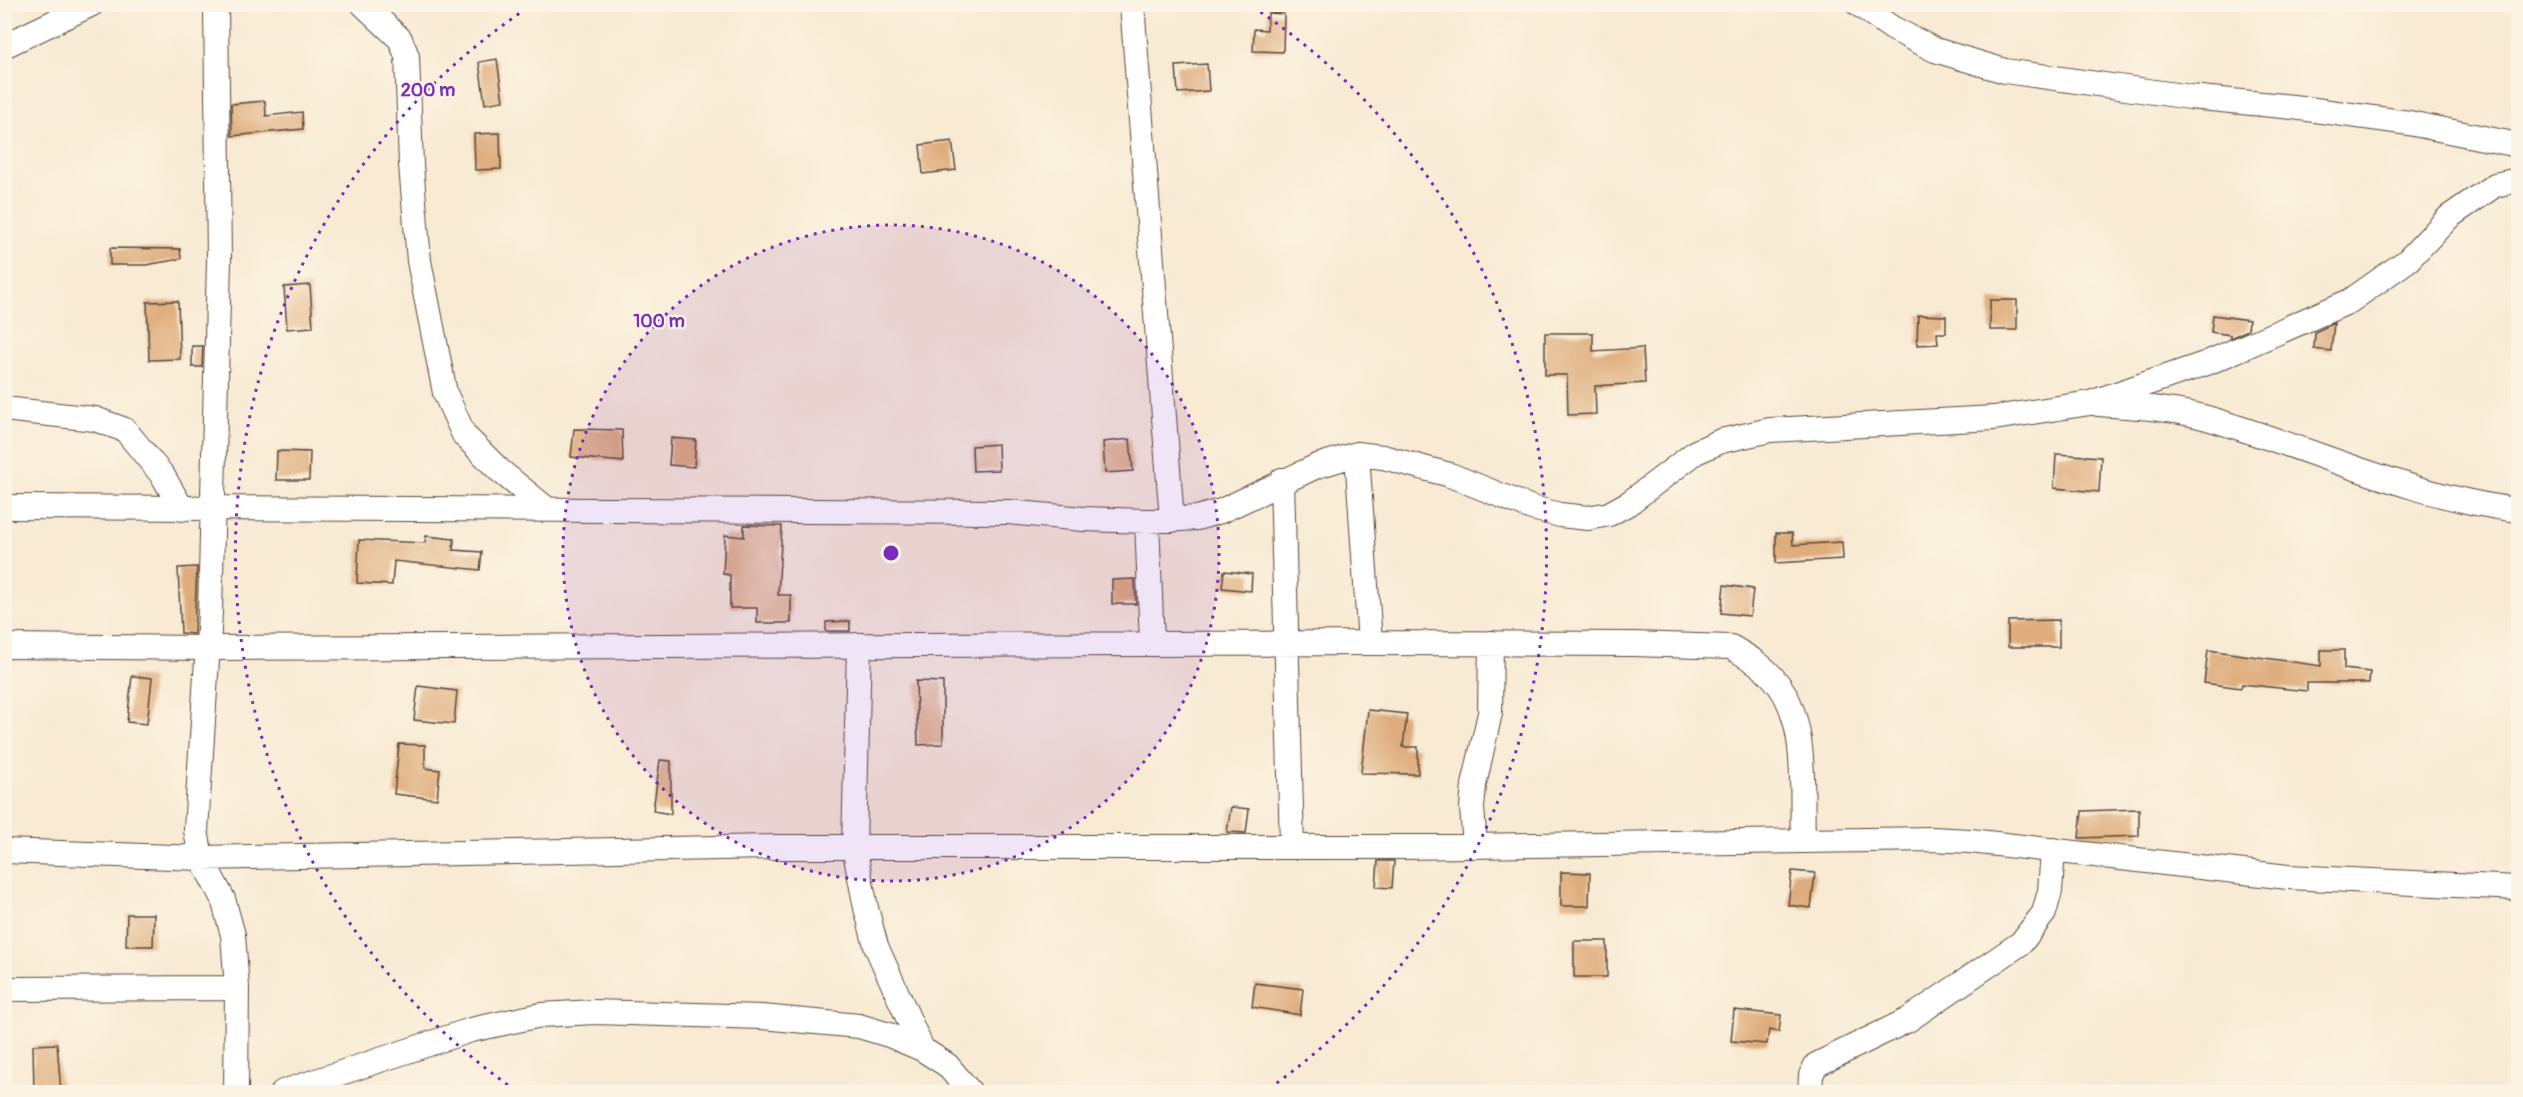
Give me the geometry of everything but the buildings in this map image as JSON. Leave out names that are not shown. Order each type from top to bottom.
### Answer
[{"type":"street","points":[[4,46],[92,4]]},
{"type":"street","points":[[216,4],[219,260],[208,648],[196,830],[201,858],[223,899],[230,917],[233,935],[237,988],[236,1092]]},
{"type":"street","points":[[363,4],[400,39],[407,56],[411,165],[419,261],[444,393],[464,435],[499,470],[547,509]]},
{"type":"street","points":[[1132,4],[1172,520]]},
{"type":"street","points":[[1858,4],[1892,28],[1935,50],[2005,71],[2190,97],[2293,107],[2409,123],[2518,146]]},
{"type":"street","points":[[4,507],[1008,512],[1083,519],[1172,520],[1197,518],[1221,511],[1282,480],[1357,454],[1383,457],[1450,475],[1532,508],[1560,515],[1588,518],[1609,514],[1629,503],[1696,452],[1721,441],[1770,430],[1994,418],[2090,403],[2207,363],[2350,302],[2408,260],[2449,217],[2494,185],[2518,180]]},
{"type":"street","points":[[2090,403],[2156,409],[2205,418],[2437,494],[2484,506],[2518,510]]},
{"type":"street","points":[[4,409],[95,419],[125,430],[163,476],[182,509]]},
{"type":"street","points":[[1357,454],[1370,643]]},
{"type":"street","points":[[1282,480],[1292,847]]},
{"type":"street","points":[[1147,520],[1152,644]]},
{"type":"street","points":[[1475,846],[1472,808],[1474,786],[1490,713],[1491,643]]},
{"type":"street","points":[[4,646],[208,648],[1491,643],[1731,647],[1757,662],[1777,682],[1794,712],[1800,744],[1803,841]]},
{"type":"street","points":[[859,645],[854,847],[876,946],[922,1049]]},
{"type":"street","points":[[4,852],[201,858],[854,847],[1475,846],[1932,839],[2053,850],[2288,877],[2518,888]]},
{"type":"street","points":[[1810,1092],[1811,1075],[1816,1065],[1908,1020],[2021,943],[2044,913],[2050,891],[2053,850]]},
{"type":"street","points":[[4,989],[237,988]]},
{"type":"street","points":[[283,1092],[471,1030],[541,1016],[606,1013],[784,1019],[859,1026],[889,1035],[922,1049],[947,1065],[970,1092]]}]
